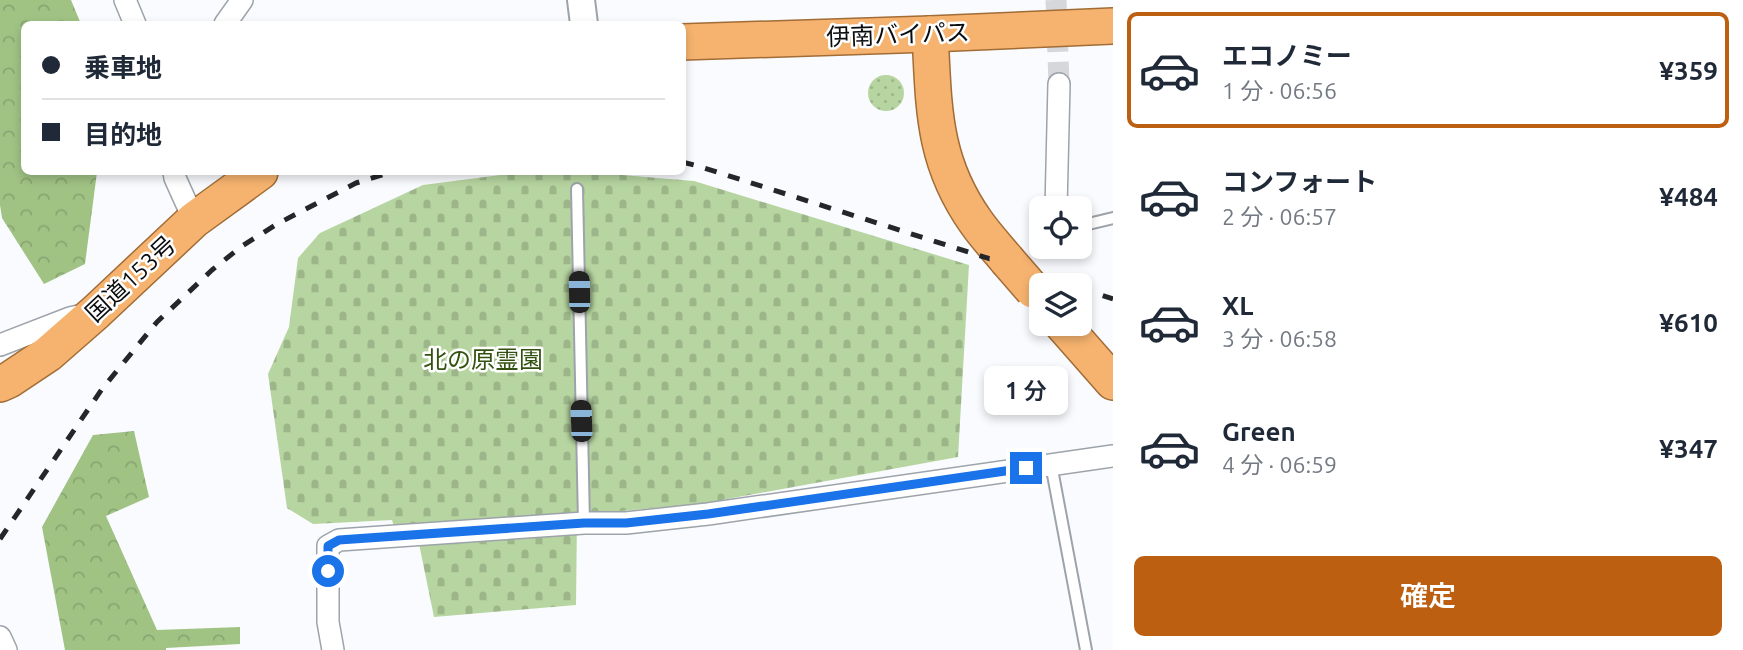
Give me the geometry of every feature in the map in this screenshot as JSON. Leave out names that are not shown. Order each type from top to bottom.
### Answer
[{"type":"highway","name":"伊南バイパス","points":[[686,61],[931,45],[1113,26]]},
{"type":"highway","name":"伊南バイパス","points":[[686,42],[1113,50]]},
{"type":"highway","points":[[931,45],[935,123],[947,167],[977,224],[1029,286]]},
{"type":"highway","name":"国道153号","points":[[0,384],[48,354],[194,220],[256,175]]},
{"type":"highway","points":[[1073,336],[1113,382]]},
{"type":"street","points":[[125,0],[134,21]]},
{"type":"street","points":[[227,21],[242,0]]},
{"type":"street","points":[[581,0],[584,21]]},
{"type":"street","points":[[1056,196],[1059,85]]},
{"type":"street","points":[[174,175],[194,220]]},
{"type":"street","points":[[0,345],[70,318],[96,312]]},
{"type":"street","points":[[333,650],[328,622],[328,546],[339,540],[584,523],[626,523],[708,514],[1113,456]]},
{"type":"street","points":[[0,637],[6,650]]},
{"type":"lane","points":[[577,189],[584,523]]},
{"type":"lane","points":[[1092,223],[1113,218]]},
{"type":"lane","points":[[1051,464],[1086,650]]},
{"type":"green space","points":[[0,0],[71,0],[80,21],[21,21],[21,175],[97,175],[85,264],[44,284],[2,218]]},
{"type":"green space","points":[[886,75],[899,80],[904,93],[899,106],[886,111],[873,106],[868,93],[873,80]]},
{"type":"green space","name":"北の原霊園","points":[[500,175],[622,175],[694,181],[969,265],[958,457],[700,504],[577,515],[576,605],[434,617],[416,529],[395,530],[392,520],[313,524],[287,508],[268,374],[289,327],[298,258],[320,233],[423,185]]},
{"type":"green space","points":[[134,431],[149,497],[106,516],[157,630],[240,627],[240,644],[166,650],[65,650],[42,527],[93,435]]},
{"type":"tunnel","points":[[1056,0],[1059,84]]},
{"type":"railway","points":[[686,163],[1034,273]]},
{"type":"railway","points":[[0,539],[102,389],[157,322],[212,270],[242,246],[277,224],[356,183],[382,175]]},
{"type":"railway","points":[[1092,292],[1113,299]]},
{"type":"route","points":[[328,571],[328,546],[339,540],[584,523],[626,523],[708,514],[1026,468]]}]
